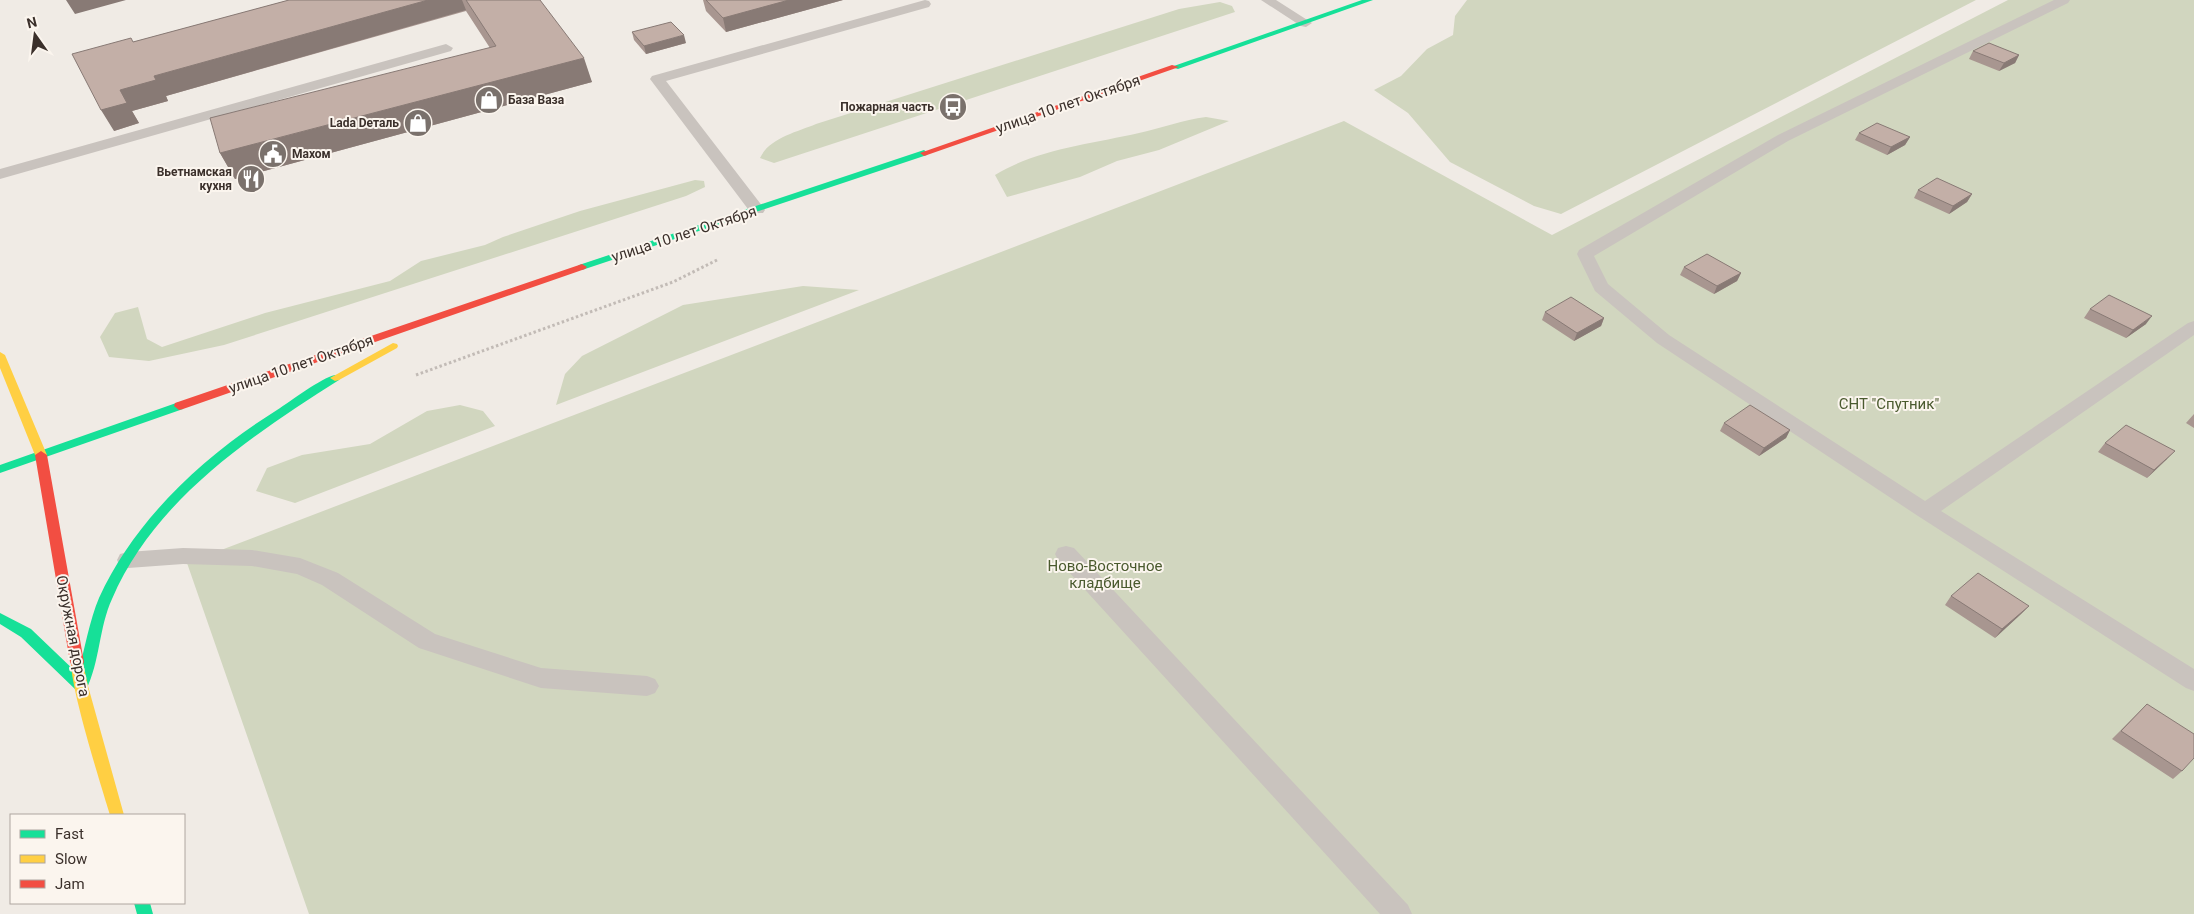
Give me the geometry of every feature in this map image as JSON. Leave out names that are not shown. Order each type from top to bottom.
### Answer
[{"type":"main road","name":"улица 10 лет Октября","points":[[0,469],[486,300],[757,210],[1369,0]]},
{"type":"main road","points":[[0,618],[26,633],[81,686],[105,600],[152,524],[188,483],[237,443],[296,401],[427,328],[486,300]]},
{"type":"main road","name":"Окружная дорога","points":[[0,355],[41,455],[81,686],[117,814]]},
{"type":"lane","points":[[1267,0],[1306,23]]},
{"type":"lane","points":[[2064,0],[1783,138],[1585,254],[1601,288],[1663,339],[1925,511],[2194,681]]},
{"type":"lane","points":[[757,210],[657,79],[925,4]]},
{"type":"lane","points":[[0,174],[446,48]]},
{"type":"lane","points":[[1925,511],[2194,327]]},
{"type":"lane","points":[[1066,554],[1398,914]]},
{"type":"lane","points":[[128,560],[183,556],[252,558],[300,566],[330,579],[427,640],[541,678],[647,686]]},
{"type":"path","points":[[413,376],[672,282],[718,260]]},
{"type":"green space","points":[[1467,0],[1976,0],[1561,214],[1534,206],[1450,162],[1408,113],[1374,90],[1401,76],[1427,49],[1453,35],[1455,16]]},
{"type":"green space","name":"Ново-Восточное кладбище","points":[[2008,0],[2194,0],[2194,914],[309,914],[187,563],[1344,121],[1552,235]]},
{"type":"green space","points":[[1220,2],[1232,6],[1235,12],[774,163],[760,158],[770,145],[792,133],[816,124],[1179,9]]},
{"type":"green space","points":[[1206,117],[1229,121],[1159,150],[1117,161],[1080,177],[1007,197],[995,175],[1011,166],[1046,153]]},
{"type":"green space","points":[[695,180],[704,181],[705,187],[686,196],[224,345],[149,361],[109,357],[100,337],[115,313],[138,307],[147,339],[162,347],[265,313],[390,281],[421,261],[485,245],[580,211]]},
{"type":"green space","points":[[803,286],[859,290],[556,405],[565,374],[582,356],[683,305]]},
{"type":"green space","points":[[460,405],[483,411],[495,426],[295,503],[256,491],[267,468],[302,455],[370,444],[427,411]]},
{"type":"building","points":[[289,0],[428,0],[154,76],[156,80],[120,90],[127,103],[101,110],[72,54],[131,38],[133,42]]},
{"type":"building","points":[[466,0],[540,0],[584,58],[220,153],[210,118],[496,46]]},
{"type":"building","points":[[706,0],[789,0],[723,18]]},
{"type":"building","points":[[671,22],[684,35],[644,46],[632,32]]},
{"type":"building","points":[[1989,43],[2019,55],[2004,63],[1973,51]]},
{"type":"building","points":[[1877,123],[1910,137],[1891,147],[1859,133]]},
{"type":"building","points":[[1937,178],[1972,194],[1953,206],[1918,190]]},
{"type":"building","points":[[1707,254],[1741,273],[1717,286],[1684,267]]},
{"type":"building","points":[[2109,295],[2152,316],[2133,330],[2090,309]]},
{"type":"building","points":[[1571,297],[1604,318],[1577,333],[1545,312]]},
{"type":"building","points":[[1750,405],[1790,430],[1764,448],[1724,423]]},
{"type":"building","points":[[2126,425],[2175,451],[2154,470],[2105,443]]},
{"type":"building","points":[[1978,573],[2029,606],[2002,629],[1951,596]]},
{"type":"building","points":[[2147,704],[2194,734],[2194,758],[2182,771],[2121,731]]},
{"type":"traffic: fast","points":[[1175,67],[1369,0]]},
{"type":"traffic: fast","points":[[582,267],[924,153]]},
{"type":"traffic: fast","points":[[81,686],[105,599],[129,556],[158,517],[191,482],[228,450],[267,421],[335,378]]},
{"type":"traffic: fast","points":[[0,469],[179,406]]},
{"type":"traffic: fast","points":[[0,618],[26,633],[81,686]]},
{"type":"traffic: fast","points":[[142,904],[145,914]]},
{"type":"traffic: slow","points":[[335,378],[393,346]]},
{"type":"traffic: slow","points":[[0,355],[41,455]]},
{"type":"traffic: slow","points":[[77,662],[81,686],[117,814]]},
{"type":"traffic: jam","points":[[924,153],[1175,67]]},
{"type":"traffic: jam","points":[[179,406],[582,267]]},
{"type":"traffic: jam","points":[[41,455],[77,662]]},
{"type":"place","name":"База Ваза","points":[[489,100]]},
{"type":"place","name":"Пожарная часть","points":[[953,107]]},
{"type":"place","name":"Lada Dеталь","points":[[418,123]]},
{"type":"place","name":"Махом","points":[[273,154]]},
{"type":"place","name":"Вьетнамская кухня","points":[[251,179]]},
{"type":"park label","name":"СНТ \"Спутник\"","points":[[1889,404]]}]
